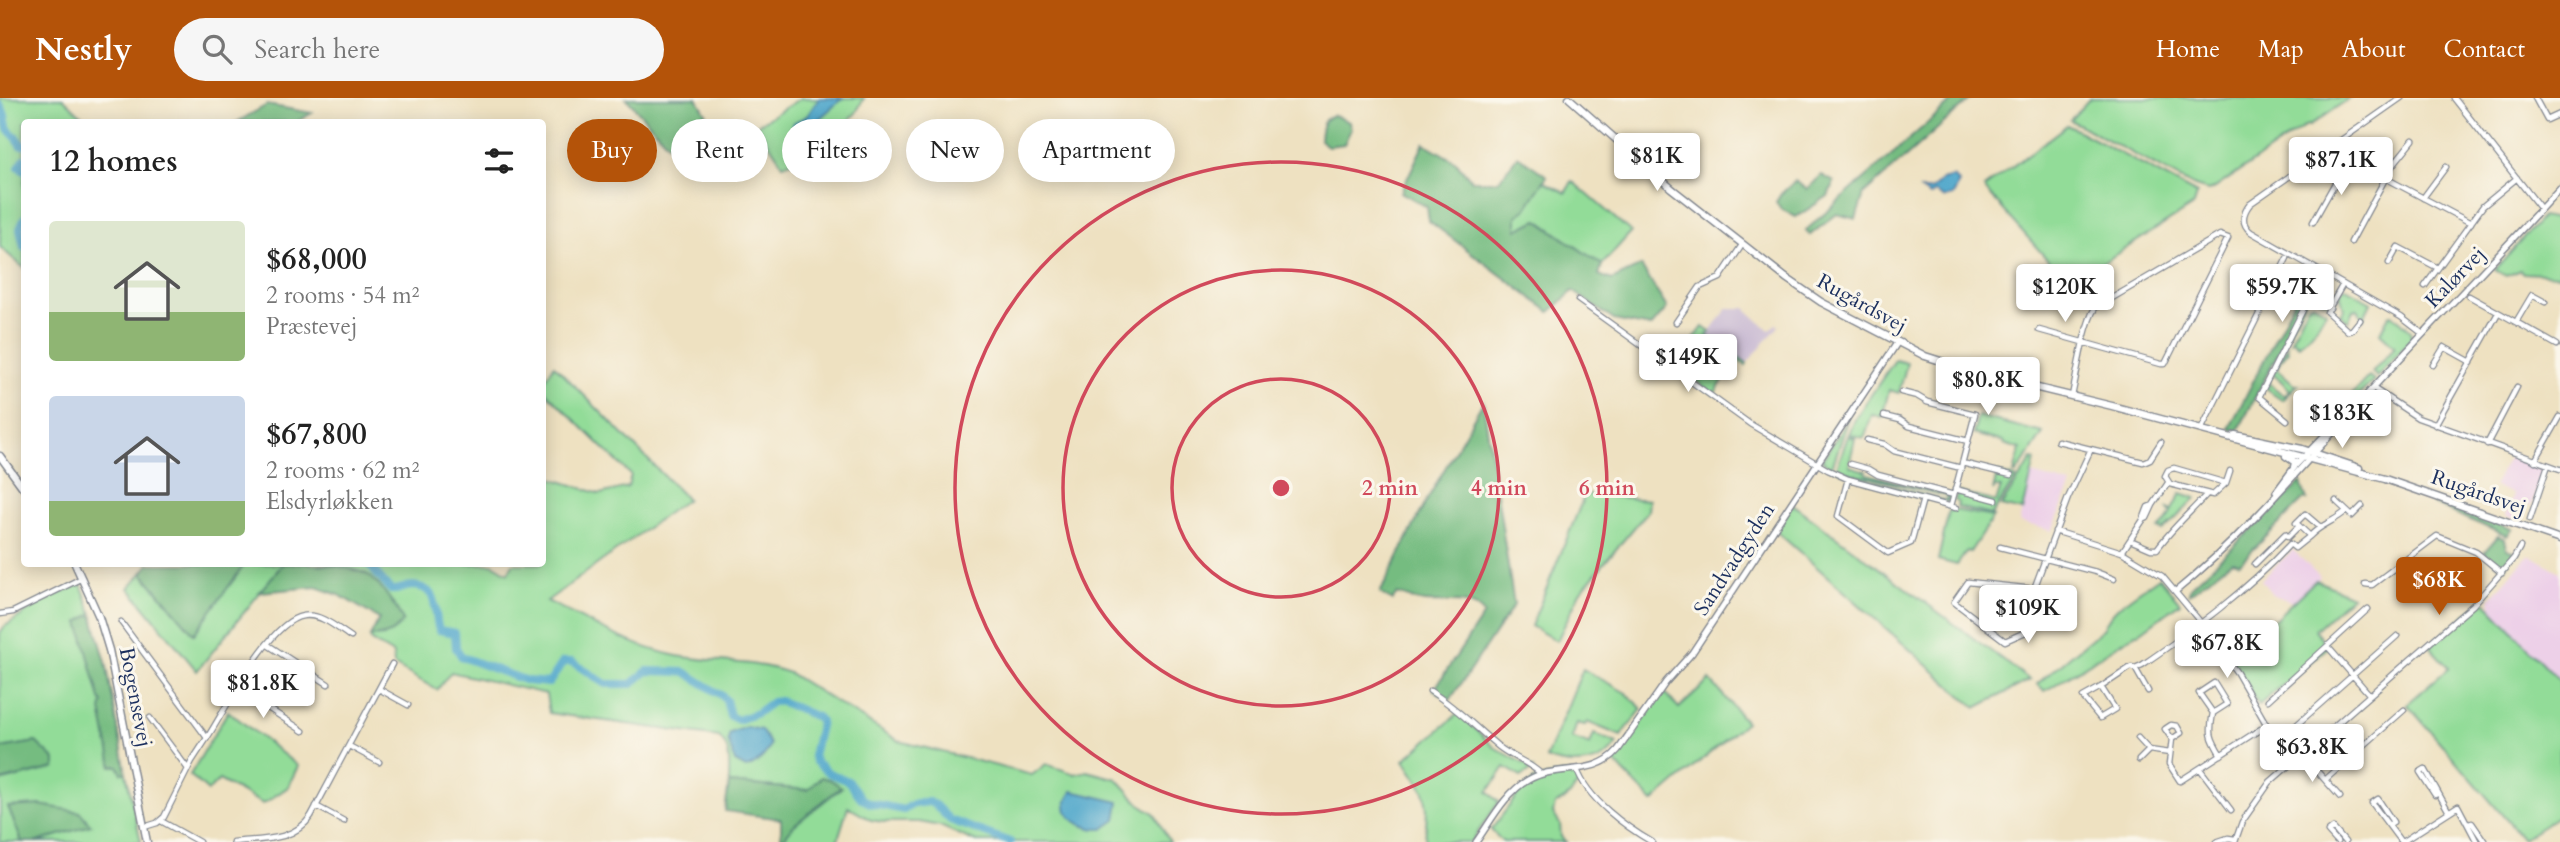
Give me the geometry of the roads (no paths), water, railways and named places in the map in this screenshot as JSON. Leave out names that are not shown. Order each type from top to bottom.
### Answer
[{"type":"main road","name":"Rugårdsvej","points":[[1569,98],[1671,188],[1742,245],[1806,292],[1897,342],[1946,364],[2365,470],[2385,479]]},
{"type":"main road","name":"Rugårdsvej","points":[[2201,429],[2268,448],[2310,456],[2385,479],[2560,540]]},
{"type":"main road","points":[[2247,442],[2310,456]]},
{"type":"main road","points":[[2268,448],[2294,460],[2294,467]]},
{"type":"main road","points":[[0,456],[21,485]]},
{"type":"main road","name":"Bogensevej","points":[[77,567],[99,617],[109,650],[147,842]]},
{"type":"street","points":[[2401,98],[2250,204],[2243,219],[2244,225],[2251,232],[2409,321],[2423,334]]},
{"type":"street","points":[[2454,98],[2541,209]]},
{"type":"street","points":[[2535,98],[2547,120],[2560,114]]},
{"type":"street","points":[[2351,242],[2385,178],[2413,140]]},
{"type":"street","points":[[2337,143],[2349,158],[2471,223]]},
{"type":"street","points":[[2313,222],[2349,158]]},
{"type":"street","points":[[2423,198],[2446,167]]},
{"type":"street","points":[[2425,286],[2488,201],[2517,178]]},
{"type":"street","name":"Kalørvej","points":[[2176,592],[2232,543],[2262,512],[2310,456],[2560,188]]},
{"type":"street","points":[[2039,330],[2085,342],[2165,364],[2227,243],[2227,236],[2220,235],[2097,307],[2092,313],[2085,342],[2072,396]]},
{"type":"street","points":[[1676,322],[1700,288],[1720,278],[1742,245]]},
{"type":"street","points":[[2389,263],[2398,247],[2438,268]]},
{"type":"street","points":[[2201,429],[2287,263]]},
{"type":"street","points":[[2343,284],[2327,312],[2348,331],[2360,320]]},
{"type":"street","points":[[2516,322],[2532,295],[2545,302]]},
{"type":"street","points":[[2469,296],[2557,345]]},
{"type":"street","points":[[1578,300],[1750,424],[1816,462],[1848,479],[1953,507],[1954,492],[1974,414],[1927,402],[1902,392]]},
{"type":"street","points":[[2287,420],[2259,397],[2307,302],[2313,300],[2329,308]]},
{"type":"street","points":[[2435,425],[2498,313]]},
{"type":"street","name":"Sandvadgyden","points":[[1541,774],[1598,765],[1618,750],[1660,690],[1692,653],[1897,342]]},
{"type":"street","points":[[2433,365],[2444,347],[2471,362]]},
{"type":"street","points":[[2487,444],[2518,387]]},
{"type":"street","points":[[2373,388],[2403,410],[2435,425],[2560,469]]},
{"type":"street","points":[[1884,416],[1900,420],[1909,426],[1968,441]]},
{"type":"street","points":[[2535,461],[2560,417]]},
{"type":"street","points":[[1867,440],[1894,451],[2011,475]]},
{"type":"street","points":[[2058,441],[2145,462],[2161,442]]},
{"type":"street","points":[[2034,589],[1968,582],[1954,602],[2005,641],[2030,630],[2034,589],[2055,531],[2091,449]]},
{"type":"street","name":"Kalørvej","points":[[2262,512],[2294,467],[2310,456]]},
{"type":"street","points":[[1850,464],[1878,475],[1996,500]]},
{"type":"street","points":[[2530,519],[2548,466]]},
{"type":"street","points":[[2226,484],[2174,468],[2165,474],[2168,483],[2216,494],[2226,484],[2230,471]]},
{"type":"street","points":[[1848,479],[1838,516],[1888,553],[1911,543],[1923,499]]},
{"type":"street","points":[[2122,552],[2168,483]]},
{"type":"street","points":[[2130,540],[2157,549],[2173,527],[2207,494]]},
{"type":"street","points":[[2336,501],[2352,516],[2362,506]]},
{"type":"street","points":[[2101,687],[2115,709],[2100,718],[2083,697],[2131,667],[2142,666],[2202,624],[2270,566],[2290,544],[2295,548],[2319,526],[2334,522],[2346,511]]},
{"type":"street","points":[[2310,536],[2296,523],[2305,514],[2319,526]]},
{"type":"street","points":[[2255,564],[2285,534],[2288,537],[2299,526]]},
{"type":"street","points":[[2055,531],[2122,552],[2152,568],[2202,624],[2237,673],[2289,764]]},
{"type":"street","points":[[2365,584],[2372,585],[2437,536],[2476,552],[2502,573]]},
{"type":"street","points":[[2000,547],[2114,579]]},
{"type":"street","points":[[2216,842],[2228,838],[2235,840],[2242,822],[2259,795],[2289,764],[2473,604],[2502,573],[2520,547]]},
{"type":"street","points":[[2262,557],[2270,566]]},
{"type":"street","points":[[0,614],[13,612],[83,578]]},
{"type":"street","points":[[2268,700],[2368,609]]},
{"type":"street","points":[[144,827],[161,821],[236,687],[285,624],[303,615],[319,618],[351,637]]},
{"type":"street","points":[[121,622],[207,738]]},
{"type":"street","points":[[2284,736],[2397,636]]},
{"type":"street","points":[[268,645],[328,684]]},
{"type":"street","points":[[2328,647],[2370,694]]},
{"type":"street","points":[[233,842],[268,840],[299,830],[316,806],[392,664]]},
{"type":"street","points":[[2135,668],[2148,691]]},
{"type":"street","points":[[2213,713],[2227,704],[2214,683],[2199,693],[2213,713],[2210,736],[2221,755]]},
{"type":"street","points":[[236,687],[303,731]]},
{"type":"street","points":[[379,689],[408,705]]},
{"type":"street","points":[[1430,691],[1450,704],[1502,749],[1532,765],[1541,774],[1512,792],[1476,842]]},
{"type":"street","points":[[2325,780],[2404,710]]},
{"type":"street","points":[[150,718],[188,769]]},
{"type":"street","points":[[2172,739],[2169,764],[2180,781],[2267,725]]},
{"type":"street","points":[[2138,738],[2149,750],[2170,753]]},
{"type":"street","points":[[349,746],[379,762]]},
{"type":"street","points":[[2139,760],[2149,750]]},
{"type":"street","points":[[2302,754],[2340,797]]},
{"type":"street","points":[[1577,769],[1582,780],[1617,820],[1652,842]]},
{"type":"street","points":[[2200,769],[2231,810]]},
{"type":"street","points":[[2437,794],[2440,792],[2425,769],[2420,772],[2449,812]]},
{"type":"street","points":[[2378,799],[2393,822],[2390,824],[2387,826],[2372,803],[2378,799]]},
{"type":"street","points":[[316,806],[344,821]]},
{"type":"street","points":[[2390,824],[2402,842],[2458,806],[2477,842]]},
{"type":"street","points":[[161,821],[191,841],[200,842]]},
{"type":"street","points":[[2469,824],[2472,822],[2485,842]]},
{"type":"street","points":[[2337,842],[2328,832],[2333,828],[2345,842]]},
{"type":"street","points":[[2412,836],[2415,842]]},
{"type":"water","points":[[819,98],[843,98],[819,119],[801,119],[807,116]]},
{"type":"water","points":[[1953,177],[1959,183],[1953,196],[1945,198],[1935,192],[1930,196],[1921,190],[1931,190],[1942,180]]},
{"type":"water","points":[[746,727],[761,730],[770,744],[761,759],[746,768],[735,762],[728,740],[730,733]]},
{"type":"water","points":[[1072,791],[1119,802],[1116,820],[1103,829],[1075,821],[1066,807]]},
{"type":"waterway","points":[[0,105],[9,130],[21,145]]},
{"type":"waterway","points":[[21,164],[21,169]]},
{"type":"waterway","points":[[21,226],[21,234]]},
{"type":"waterway","points":[[371,567],[391,590],[413,586],[428,591],[434,602],[439,630],[455,633],[456,648],[462,657],[527,681],[549,683],[563,662],[572,662],[606,684],[632,684],[647,671],[685,672],[721,695],[726,700],[730,716],[738,720],[757,713],[772,702],[780,701],[821,721],[813,756],[815,761],[829,773],[848,781],[862,799],[904,810],[913,804],[929,802],[950,820],[1010,842]]}]
